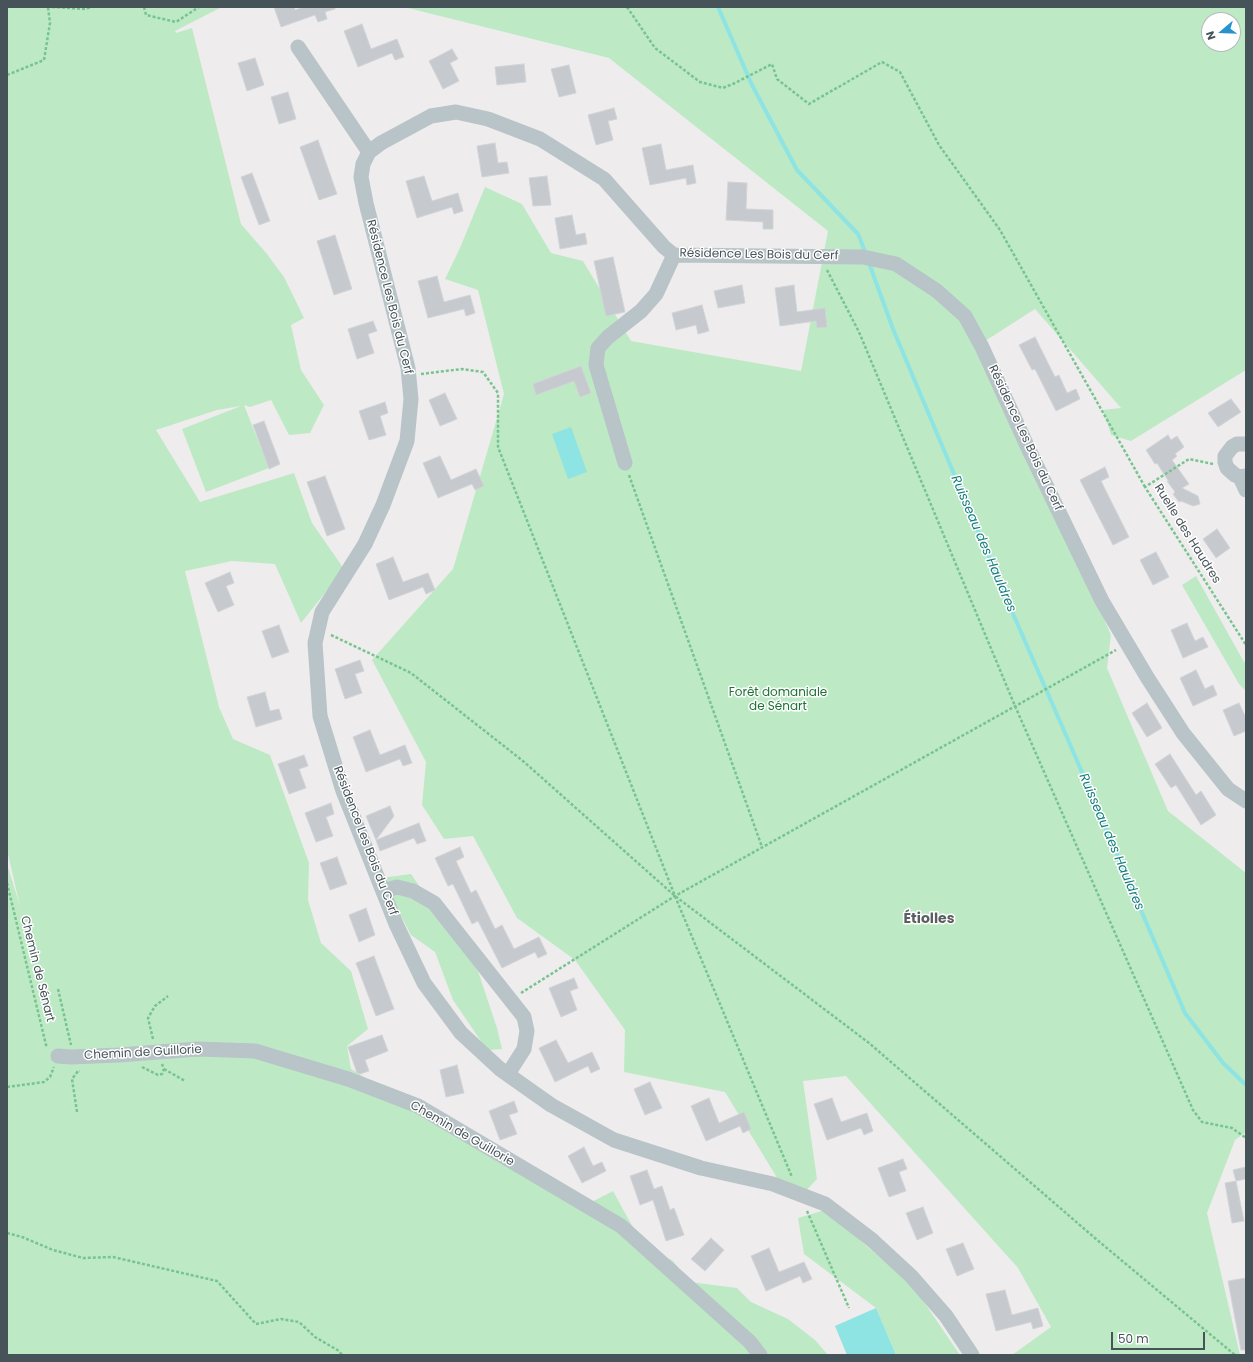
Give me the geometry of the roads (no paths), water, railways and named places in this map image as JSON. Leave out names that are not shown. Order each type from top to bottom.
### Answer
[{"type":"street","points":[[298,47],[369,152]]},
{"type":"street","name":"Résidence Les Bois du Cerf","points":[[972,1355],[946,1316],[910,1276],[872,1240],[825,1204],[773,1184],[701,1168],[614,1140],[552,1105],[500,1069],[461,1033],[424,983],[396,924],[343,791],[320,716],[315,643],[322,612],[365,544],[383,505],[406,441],[411,400],[408,368],[366,203],[361,177],[363,164],[369,152],[381,143],[431,116],[456,112],[488,119],[540,139],[604,179],[664,247],[674,255],[867,257],[896,264],[937,291],[965,316],[982,347],[1029,450],[1102,601],[1127,643],[1183,733],[1228,790],[1246,801]]},
{"type":"street","points":[[625,463],[596,365],[598,348],[608,337],[640,311],[656,294],[674,255]]},
{"type":"street","points":[[1244,481],[1230,472],[1225,462],[1227,451],[1237,444],[1246,444]]},
{"type":"street","points":[[383,891],[397,887],[413,891],[434,903],[524,1017],[527,1031],[524,1048],[508,1074]]},
{"type":"street","name":"Chemin de Guillorie","points":[[65,1056],[119,1055],[198,1049],[255,1052],[348,1079],[418,1106],[621,1226],[750,1342],[760,1355]]},
{"type":"water","points":[[571,427],[587,472],[568,479],[552,434]]},
{"type":"water","points":[[876,1308],[896,1355],[847,1355],[835,1326]]},
{"type":"waterway","name":"Ruisseau des Hauldres","points":[[718,7],[752,85],[797,170],[858,234],[866,254]]},
{"type":"waterway","name":"Ruisseau des Hauldres","points":[[869,263],[893,329],[1007,600],[1185,1013],[1223,1063],[1246,1085]]},
{"type":"district","name":"Étiolles","points":[[929,919]]},
{"type":"park label","name":"Forêt domaniale de Sénart","points":[[778,700]]}]
